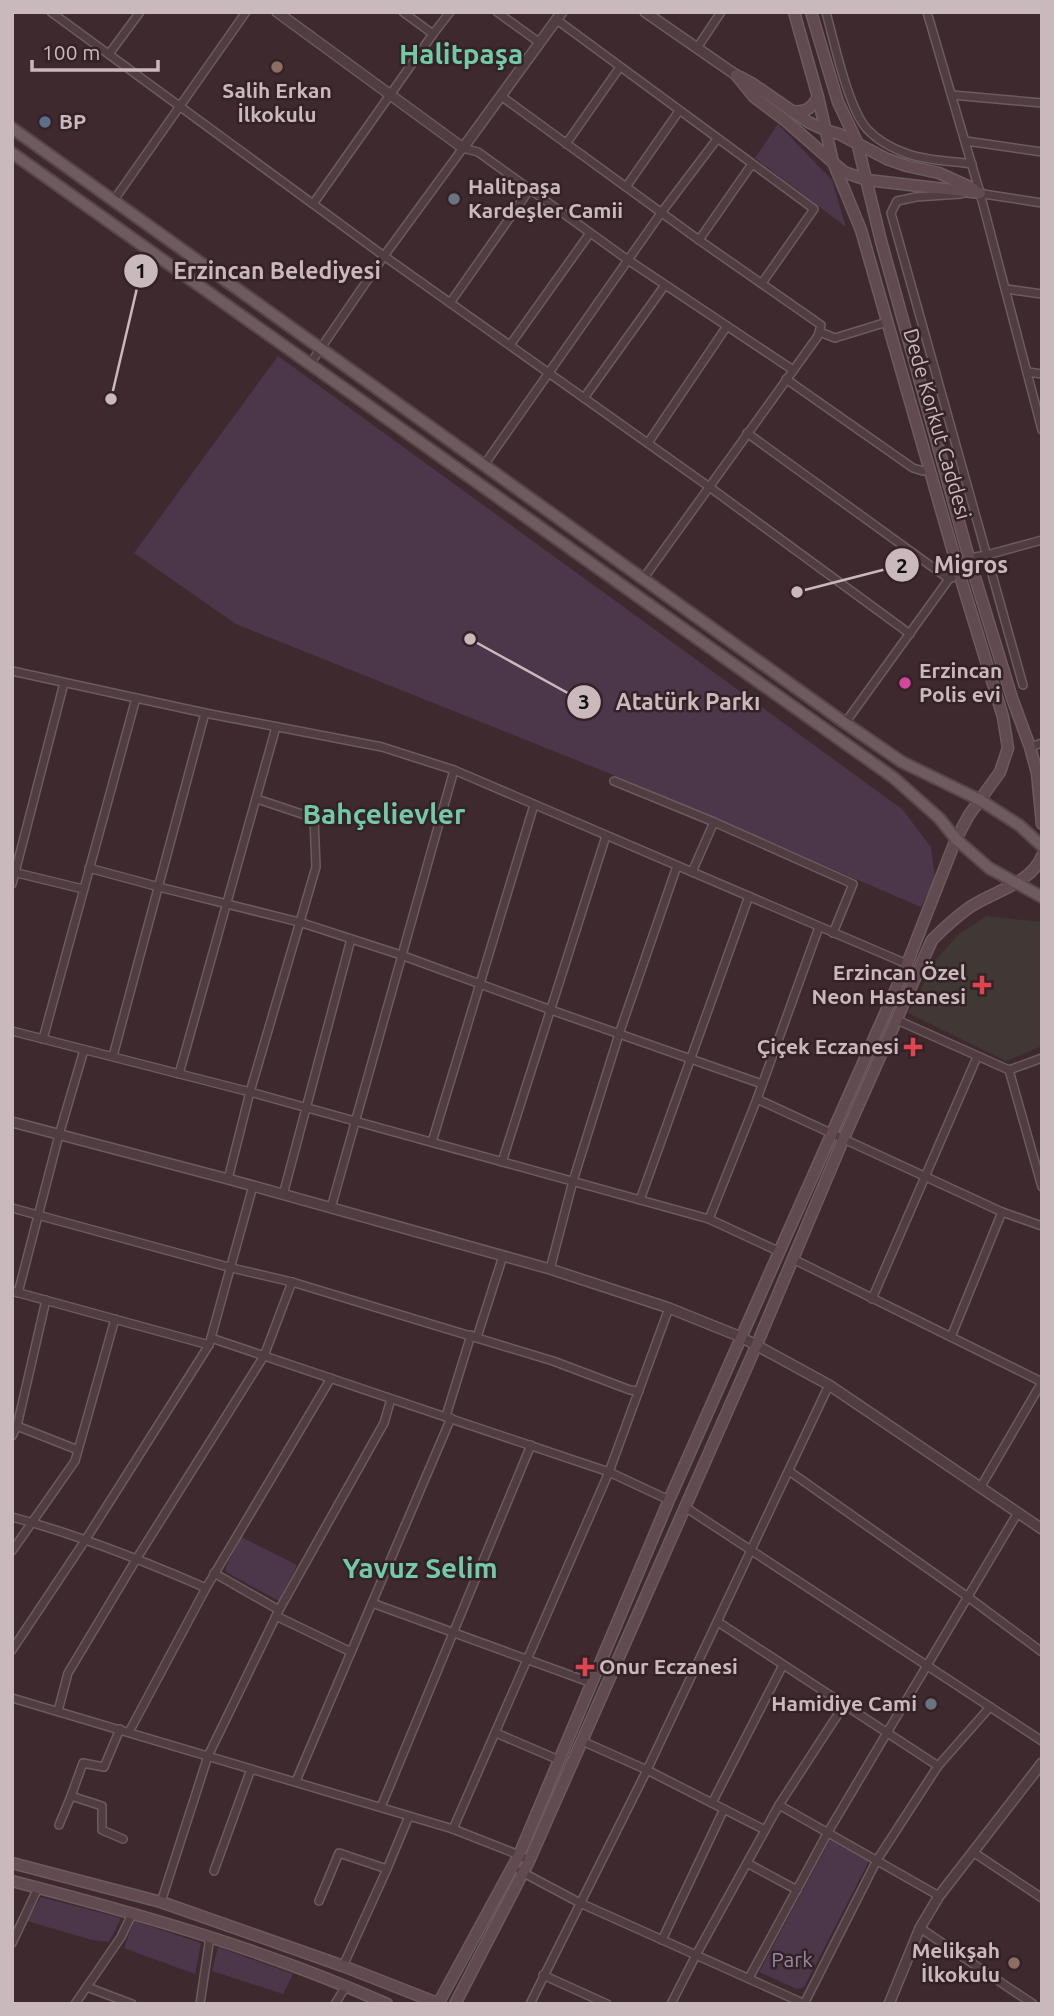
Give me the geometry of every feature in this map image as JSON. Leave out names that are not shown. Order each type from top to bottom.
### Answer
[{"type":"main road","name":"Dede Korkut Caddesi","points":[[439,2004],[519,1855],[669,1500],[907,964],[956,839],[969,815],[1000,772],[1008,748],[1003,717],[955,578],[930,469],[861,230],[833,162],[794,12]]},
{"type":"main road","name":"Dede Korkut Caddesi","points":[[811,12],[838,102],[857,142],[881,240],[969,558],[1030,747],[1037,773],[1042,824]]},
{"type":"main road","points":[[736,75],[825,130],[857,142],[887,159],[954,178],[980,193]]},
{"type":"main road","points":[[736,75],[754,97],[844,172],[867,180],[980,193]]},
{"type":"main road","points":[[791,111],[810,109],[818,97]]},
{"type":"main road","points":[[12,128],[845,723],[902,762],[980,800],[1019,825],[1042,846]]},
{"type":"main road","points":[[12,153],[894,778],[939,818],[956,839],[989,867],[1042,897]]},
{"type":"main road","points":[[456,2004],[529,1861],[932,940],[947,924],[972,905],[1031,872],[1042,856]]},
{"type":"main road","points":[[12,1863],[160,1902],[343,1966],[439,2004]]},
{"type":"main road","points":[[12,1881],[210,1937],[346,1986],[387,2004]]},
{"type":"street","points":[[51,12],[384,256],[708,486],[910,634]]},
{"type":"street","points":[[109,54],[140,12]]},
{"type":"street","points":[[114,200],[246,12]]},
{"type":"street","points":[[277,12],[463,148],[478,152],[628,260],[793,370]]},
{"type":"street","points":[[404,12],[433,34]]},
{"type":"street","points":[[313,204],[450,12]]},
{"type":"street","points":[[498,12],[540,43]]},
{"type":"street","points":[[645,12],[736,75]]},
{"type":"street","points":[[697,48],[721,12]]},
{"type":"street","points":[[826,12],[852,100],[867,129],[888,145],[907,153],[972,164]]},
{"type":"street","points":[[927,12],[966,141],[1042,430]]},
{"type":"street","points":[[310,364],[384,256],[559,16],[620,67],[814,209],[762,283]]},
{"type":"street","points":[[566,144],[620,67]]},
{"type":"street","points":[[952,95],[1042,103]]},
{"type":"street","points":[[501,96],[661,213],[820,323],[820,332],[643,579]]},
{"type":"street","points":[[626,187],[680,111]]},
{"type":"street","points":[[484,465],[661,213],[717,139]]},
{"type":"street","points":[[966,141],[1042,152]]},
{"type":"street","points":[[699,240],[752,164]]},
{"type":"street","points":[[450,303],[530,190]]},
{"type":"street","points":[[1023,685],[891,213],[897,201],[980,193],[1042,203]]},
{"type":"street","points":[[510,345],[590,233]]},
{"type":"street","points":[[584,398],[666,285]]},
{"type":"street","points":[[1006,289],[1042,294]]},
{"type":"street","points":[[820,332],[835,338],[887,322]]},
{"type":"street","points":[[648,443],[727,326]]},
{"type":"street","points":[[1028,372],[1042,374]]},
{"type":"street","points":[[786,379],[913,468],[923,471],[930,469]]},
{"type":"street","points":[[747,433],[955,578],[845,723]]},
{"type":"street","points":[[969,558],[1042,540]]},
{"type":"street","points":[[12,671],[205,713],[382,747],[454,770],[907,964]]},
{"type":"street","points":[[12,884],[64,683]]},
{"type":"street","points":[[43,1039],[136,698]]},
{"type":"street","points":[[113,1056],[205,713]]},
{"type":"street","points":[[179,1074],[276,727]]},
{"type":"street","points":[[1030,747],[1042,743]]},
{"type":"street","points":[[331,1208],[454,770]]},
{"type":"street","points":[[614,781],[715,822],[853,884],[833,933]]},
{"type":"street","points":[[228,1179],[250,1092],[316,867],[314,818],[257,799]]},
{"type":"street","points":[[432,1142],[534,805]]},
{"type":"street","points":[[692,873],[715,822]]},
{"type":"street","points":[[502,1162],[606,836]]},
{"type":"street","points":[[550,1269],[572,1181],[677,866]]},
{"type":"street","points":[[89,868],[299,922],[401,955],[762,1084]]},
{"type":"street","points":[[14,872],[83,889]]},
{"type":"street","points":[[640,1200],[749,895]]},
{"type":"street","points":[[709,1219],[757,1099],[819,927]]},
{"type":"street","points":[[284,1195],[351,939]]},
{"type":"street","points":[[897,1020],[1009,1070],[1042,1058]]},
{"type":"street","points":[[12,1031],[250,1092],[709,1219],[780,1252]]},
{"type":"street","points":[[84,1049],[15,1292],[264,1356],[609,1472],[669,1500]]},
{"type":"street","points":[[872,1299],[977,1057]]},
{"type":"street","points":[[1009,1070],[1042,1187]]},
{"type":"street","points":[[757,1099],[925,1178],[1002,1212],[1042,1226]]},
{"type":"street","points":[[12,1122],[550,1269],[669,1308],[757,1344],[829,1385],[1042,1529]]},
{"type":"street","points":[[12,1650],[86,1539],[210,1341],[253,1186]]},
{"type":"street","points":[[12,1208],[292,1282],[474,1336],[639,1391]]},
{"type":"street","points":[[951,1337],[1002,1212]]},
{"type":"street","points":[[296,1781],[448,1417],[503,1256]]},
{"type":"street","points":[[793,1259],[1042,1382],[979,1488]]},
{"type":"street","points":[[58,1711],[68,1673],[264,1356],[292,1282]]},
{"type":"street","points":[[12,1436],[17,1426],[46,1300]]},
{"type":"street","points":[[453,1829],[609,1472],[669,1308]]},
{"type":"street","points":[[12,1551],[75,1461],[115,1319]]},
{"type":"street","points":[[129,1732],[214,1573],[331,1378]]},
{"type":"street","points":[[530,2004],[647,1770],[829,1385]]},
{"type":"street","points":[[160,1902],[208,1756],[278,1613],[384,1423],[391,1399]]},
{"type":"street","points":[[17,1426],[78,1450]]},
{"type":"street","points":[[381,1807],[531,1446]]},
{"type":"street","points":[[789,1471],[1042,1652]]},
{"type":"street","points":[[685,1507],[1042,1741]]},
{"type":"street","points":[[749,1978],[828,1832],[1017,1514]]},
{"type":"street","points":[[12,1517],[86,1539],[206,1588]]},
{"type":"street","points":[[214,1573],[278,1613],[351,1652]]},
{"type":"street","points":[[372,1604],[592,1683]]},
{"type":"street","points":[[718,1622],[938,1766]]},
{"type":"street","points":[[712,1803],[783,1665]]},
{"type":"street","points":[[12,1698],[453,1829],[529,1861]]},
{"type":"street","points":[[671,2004],[695,1955],[779,1805],[844,1704]]},
{"type":"street","points":[[513,1867],[580,1903],[805,2004],[877,1860],[938,1766],[990,1707]]},
{"type":"street","points":[[59,1825],[83,1763],[104,1766],[120,1729]]},
{"type":"street","points":[[496,1733],[559,1760]]},
{"type":"street","points":[[582,1741],[647,1770],[765,1830]]},
{"type":"street","points":[[889,2004],[919,1928],[939,1896],[1042,1763]]},
{"type":"street","points":[[214,1871],[251,1769]]},
{"type":"street","points":[[71,1796],[102,1806],[102,1830],[123,1839]]},
{"type":"street","points":[[779,1805],[939,1896]]},
{"type":"street","points":[[662,1940],[724,1809]]},
{"type":"street","points":[[343,1966],[409,1816]]},
{"type":"street","points":[[973,1852],[1042,1898]]},
{"type":"street","points":[[319,1901],[339,1853],[387,1870]]},
{"type":"street","points":[[747,1863],[797,1890]]},
{"type":"street","points":[[12,1943],[38,1888]]},
{"type":"street","points":[[75,2004],[121,1937],[132,1914]]},
{"type":"street","points":[[919,1928],[1033,2004]]},
{"type":"street","points":[[200,2004],[210,1937]]},
{"type":"street","points":[[543,1975],[607,2004]]},
{"type":"street","points":[[335,2004],[346,1986]]},
{"type":"street","points":[[87,1987],[132,2004]]},
{"type":"shaded area","name":"Erzincan Özel Neon Hastanesi","points":[[987,916],[1042,922],[1042,1046],[1006,1061],[908,1013],[937,958],[959,934]]},
{"type":"green space","points":[[778,124],[832,180],[846,227],[755,158]]},
{"type":"green space","points":[[278,356],[902,809],[931,847],[935,879],[921,907],[616,776],[236,624],[134,553]]},
{"type":"green space","points":[[241,1537],[297,1565],[279,1601],[226,1572]]},
{"type":"green space","name":"Park","points":[[830,1840],[869,1861],[804,1987],[797,1989],[759,1972]]},
{"type":"green space","points":[[41,1897],[121,1918],[109,1942],[92,1940],[27,1921]]},
{"type":"green space","points":[[134,1921],[201,1943],[195,1974],[124,1948]]},
{"type":"green space","points":[[218,1947],[293,1974],[283,1994],[212,1971]]},
{"type":"place","name":"Salih Erkan İlkokulu","points":[[277,67]]},
{"type":"place","name":"BP","points":[[45,122]]},
{"type":"place","name":"Halitpaşa Kardeşler Camii","points":[[454,199]]},
{"type":"place","name":"Erzincan Belediyesi","points":[[111,399]]},
{"type":"place","name":"Migros","points":[[797,592]]},
{"type":"place","name":"Atatürk Parkı","points":[[470,639]]},
{"type":"place","name":"Erzincan Polis evi","points":[[905,683]]},
{"type":"place","name":"Erzincan Özel Neon Hastanesi","points":[[982,985]]},
{"type":"place","name":"Çiçek Eczanesi","points":[[913,1047]]},
{"type":"place","name":"Onur Eczanesi","points":[[585,1667]]},
{"type":"place","name":"Hamidiye Cami","points":[[931,1704]]},
{"type":"place","name":"Melikşah İlkokulu","points":[[1014,1963]]},
{"type":"district","name":"Halitpaşa","points":[[461,54]]},
{"type":"district","name":"Bahçelievler","points":[[384,814]]},
{"type":"district","name":"Yavuz Selim","points":[[420,1568]]}]
